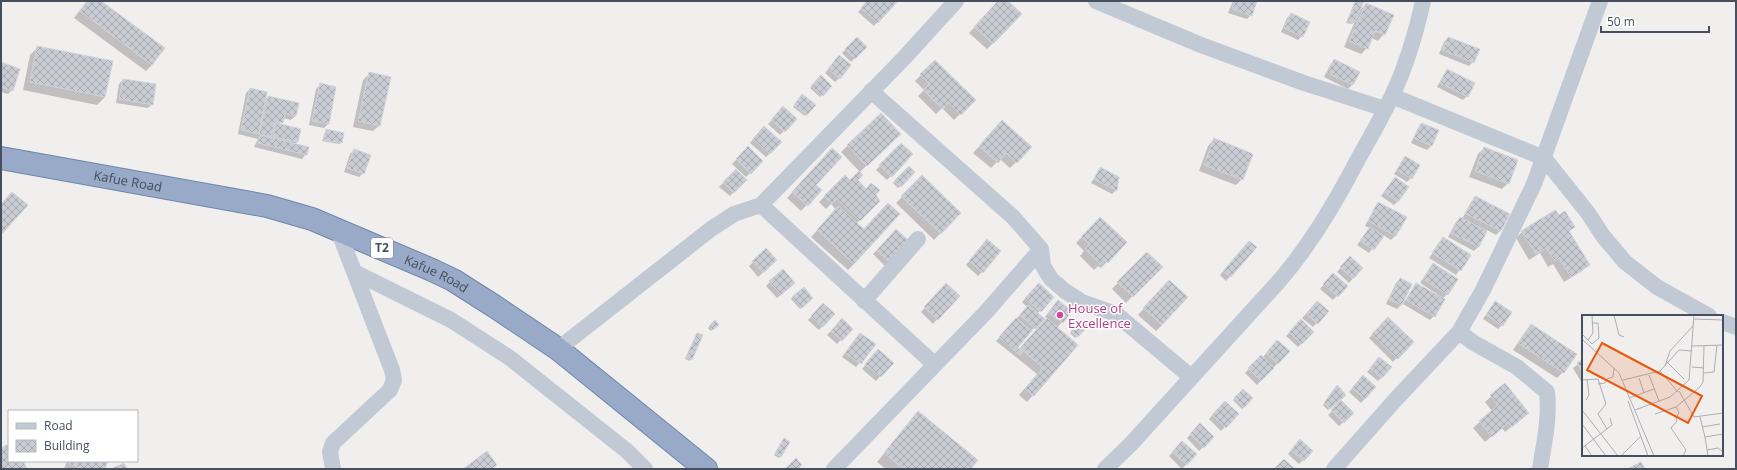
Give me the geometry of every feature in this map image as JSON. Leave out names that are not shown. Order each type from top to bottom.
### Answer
[{"type":"highway","name":"Kafue Road","points":[[1,158],[261,205],[312,219],[432,270],[453,280],[558,349],[706,469]]},
{"type":"street","points":[[558,349],[711,229],[734,214],[761,205],[871,92],[956,1]]},
{"type":"street","points":[[1096,1],[1201,45],[1304,83],[1388,103],[1544,158],[1588,213],[1603,236],[1625,262],[1657,287],[1707,315]]},
{"type":"street","points":[[1105,469],[1130,445],[1298,259],[1314,238],[1337,199],[1388,103],[1409,54],[1423,1]]},
{"type":"street","points":[[1334,469],[1459,332],[1483,290],[1534,184],[1600,1]]},
{"type":"street","points":[[871,92],[1013,218],[1041,249],[1043,266],[1051,279],[1065,291],[1082,302],[1116,314],[1191,377]]},
{"type":"street","points":[[761,205],[934,364]]},
{"type":"street","points":[[333,469],[330,452],[333,443],[390,390],[394,380],[392,370],[338,230]]},
{"type":"street","points":[[864,301],[918,239]]},
{"type":"street","points":[[834,469],[934,364],[987,311],[1041,249]]},
{"type":"street","points":[[354,272],[452,320],[510,358],[627,451],[645,469]]},
{"type":"street","points":[[1723,322],[1736,328]]},
{"type":"street","points":[[1459,332],[1474,343],[1517,367],[1547,392],[1547,428],[1540,469]]},
{"type":"building","points":[[87,1],[101,1],[165,48],[152,65],[80,11]]},
{"type":"building","points":[[867,1],[898,1],[878,23],[861,8]]},
{"type":"building","points":[[998,1],[1008,1],[1022,14],[993,44],[974,27]]},
{"type":"building","points":[[1234,1],[1257,1],[1252,16],[1232,9]]},
{"type":"building","points":[[1356,1],[1364,1],[1355,22],[1347,22]]},
{"type":"building","points":[[1366,3],[1394,15],[1385,35],[1375,31],[1368,49],[1349,41]]},
{"type":"building","points":[[1291,13],[1310,22],[1303,37],[1284,28]]},
{"type":"building","points":[[857,37],[867,47],[855,59],[845,49]]},
{"type":"building","points":[[1448,37],[1480,49],[1474,63],[1442,50]]},
{"type":"building","points":[[37,46],[113,61],[105,97],[30,82]]},
{"type":"building","points":[[839,55],[851,65],[840,79],[828,69]]},
{"type":"building","points":[[1334,59],[1360,72],[1353,85],[1327,73]]},
{"type":"building","points":[[935,60],[976,100],[961,115],[949,103],[943,109],[923,90],[929,84],[920,74]]},
{"type":"building","points":[[1,62],[20,69],[13,91],[1,87]]},
{"type":"building","points":[[1447,69],[1475,83],[1468,97],[1440,83]]},
{"type":"building","points":[[369,72],[391,77],[380,126],[358,121]]},
{"type":"building","points":[[821,75],[832,86],[823,96],[811,86]]},
{"type":"building","points":[[123,79],[156,84],[153,105],[119,99]]},
{"type":"building","points":[[320,83],[336,87],[329,124],[312,121]]},
{"type":"building","points":[[250,88],[267,92],[259,134],[241,130]]},
{"type":"building","points":[[802,94],[816,105],[807,115],[794,105]]},
{"type":"building","points":[[268,96],[299,103],[296,116],[285,114],[283,123],[275,121],[271,137],[259,134]]},
{"type":"building","points":[[783,106],[797,119],[785,132],[771,120]]},
{"type":"building","points":[[881,113],[901,134],[867,166],[847,145]]},
{"type":"building","points":[[1002,120],[1032,147],[1017,163],[1006,153],[998,163],[979,146]]},
{"type":"building","points":[[276,123],[301,129],[298,142],[273,137]]},
{"type":"building","points":[[1421,123],[1439,130],[1432,146],[1414,138]]},
{"type":"building","points":[[764,126],[782,142],[770,154],[753,139]]},
{"type":"building","points":[[326,129],[344,133],[342,143],[324,140]]},
{"type":"building","points":[[260,135],[309,147],[307,155],[258,143]]},
{"type":"building","points":[[1214,138],[1253,154],[1243,180],[1204,165]]},
{"type":"building","points":[[901,143],[913,154],[892,177],[879,165]]},
{"type":"building","points":[[748,146],[763,161],[751,174],[736,159]]},
{"type":"building","points":[[1484,147],[1518,160],[1509,184],[1475,171]]},
{"type":"building","points":[[832,148],[842,157],[816,185],[822,190],[808,206],[792,192]]},
{"type":"building","points":[[354,149],[371,155],[364,174],[347,168]]},
{"type":"building","points":[[1405,156],[1420,165],[1412,179],[1397,170]]},
{"type":"building","points":[[909,166],[915,172],[901,187],[894,181]]},
{"type":"building","points":[[1100,167],[1119,177],[1117,191],[1094,179]]},
{"type":"building","points":[[736,169],[747,180],[734,193],[723,182]]},
{"type":"building","points":[[859,171],[863,175],[858,180],[866,189],[871,183],[880,190],[876,195],[880,201],[860,221],[837,199],[832,204],[824,196],[845,175],[850,180]]},
{"type":"building","points":[[922,175],[961,213],[941,234],[901,196]]},
{"type":"building","points":[[1395,177],[1409,187],[1398,202],[1384,192]]},
{"type":"building","points":[[12,192],[28,205],[1,235],[1,204]]},
{"type":"building","points":[[1475,196],[1510,214],[1501,231],[1466,214]]},
{"type":"building","points":[[1378,202],[1407,217],[1396,236],[1368,221]]},
{"type":"building","points":[[888,203],[900,214],[854,264],[817,230],[838,206],[864,229]]},
{"type":"building","points":[[1555,210],[1559,215],[1565,211],[1575,227],[1569,231],[1590,265],[1571,277],[1559,258],[1555,261],[1546,248],[1536,254],[1521,231]]},
{"type":"building","points":[[1100,217],[1127,242],[1108,263],[1105,260],[1101,265],[1085,249],[1090,244],[1081,237]]},
{"type":"building","points":[[1460,217],[1487,231],[1479,247],[1451,233]]},
{"type":"building","points":[[1370,227],[1384,236],[1374,250],[1360,241]]},
{"type":"building","points":[[896,229],[910,242],[890,263],[877,250]]},
{"type":"building","points":[[1443,237],[1471,255],[1461,271],[1432,253]]},
{"type":"building","points":[[987,239],[1001,251],[983,273],[969,261]]},
{"type":"building","points":[[1249,241],[1257,247],[1231,277],[1223,271]]},
{"type":"building","points":[[766,248],[777,260],[763,273],[752,261]]},
{"type":"building","points":[[1147,252],[1163,267],[1133,297],[1117,282]]},
{"type":"building","points":[[1350,256],[1363,268],[1353,279],[1340,267]]},
{"type":"building","points":[[1433,263],[1458,279],[1448,295],[1423,279]]},
{"type":"building","points":[[783,269],[795,283],[781,295],[769,281]]},
{"type":"building","points":[[1333,273],[1348,286],[1338,297],[1323,284]]},
{"type":"building","points":[[1400,278],[1412,284],[1402,305],[1389,300]]},
{"type":"building","points":[[1169,280],[1188,297],[1162,325],[1143,308]]},
{"type":"building","points":[[946,283],[960,296],[938,320],[924,307]]},
{"type":"building","points":[[1039,283],[1054,297],[1041,312],[1025,298]]},
{"type":"building","points":[[1416,283],[1445,299],[1435,317],[1406,300]]},
{"type":"building","points":[[804,287],[813,298],[802,308],[792,297]]},
{"type":"building","points":[[1058,300],[1072,311],[1063,323],[1048,313]]},
{"type":"building","points":[[1317,301],[1329,311],[1318,324],[1306,314]]},
{"type":"building","points":[[1495,301],[1512,312],[1503,326],[1486,315]]},
{"type":"building","points":[[823,303],[835,314],[823,327],[811,316]]},
{"type":"building","points":[[1028,305],[1045,319],[1036,329],[1020,315]]},
{"type":"building","points":[[1388,317],[1414,342],[1398,359],[1372,334]]},
{"type":"building","points":[[842,318],[853,329],[842,341],[831,331]]},
{"type":"building","points":[[1016,318],[1032,331],[1018,347],[1023,352],[1020,355],[999,337]]},
{"type":"building","points":[[1047,318],[1078,345],[1034,396],[1025,389],[1043,368],[1020,348]]},
{"type":"building","points":[[1301,319],[1314,332],[1302,344],[1289,332]]},
{"type":"building","points":[[715,320],[719,325],[713,330],[709,326]]},
{"type":"building","points":[[1082,320],[1088,326],[1078,337],[1071,331]]},
{"type":"building","points":[[1531,324],[1577,354],[1564,373],[1518,343]]},
{"type":"building","points":[[697,333],[703,335],[692,360],[686,357]]},
{"type":"building","points":[[860,333],[876,344],[861,364],[845,353]]},
{"type":"building","points":[[1277,340],[1290,351],[1278,364],[1266,353]]},
{"type":"building","points":[[878,349],[894,363],[881,377],[865,364]]},
{"type":"building","points":[[1261,355],[1274,368],[1261,381],[1248,368]]},
{"type":"building","points":[[1379,357],[1392,367],[1382,378],[1370,368]]},
{"type":"building","points":[[1582,360],[1582,372],[1577,363]]},
{"type":"building","points":[[1363,375],[1376,387],[1365,399],[1352,388]]},
{"type":"building","points":[[1505,383],[1529,413],[1512,427],[1508,423],[1492,437],[1479,421],[1498,405],[1490,395]]},
{"type":"building","points":[[1337,385],[1346,395],[1330,409],[1324,403]]},
{"type":"building","points":[[1243,389],[1253,398],[1244,408],[1234,398]]},
{"type":"building","points":[[1341,400],[1354,413],[1344,423],[1331,410]]},
{"type":"building","points":[[1225,401],[1239,414],[1226,428],[1212,415]]},
{"type":"building","points":[[918,411],[978,460],[971,469],[904,469],[884,453]]},
{"type":"building","points":[[1200,423],[1214,437],[1204,448],[1190,434]]},
{"type":"building","points":[[784,438],[790,442],[781,457],[775,453]]},
{"type":"building","points":[[1300,439],[1313,451],[1304,461],[1291,450]]},
{"type":"building","points":[[1182,441],[1197,454],[1187,465],[1172,452]]},
{"type":"building","points":[[8,444],[8,462],[24,462],[27,469],[1,469],[1,448]]},
{"type":"building","points":[[487,451],[497,465],[492,469],[463,469]]},
{"type":"building","points":[[796,458],[802,465],[798,469],[785,469]]},
{"type":"building","points":[[1284,459],[1295,469],[1274,469]]},
{"type":"building","points":[[70,462],[108,462],[105,469],[82,469],[69,464]]},
{"type":"building","points":[[1641,462],[1645,469],[1627,469]]},
{"type":"building","points":[[124,463],[127,469],[111,469]]},
{"type":"place","name":"House of Excellence","points":[[1060,315]]}]
